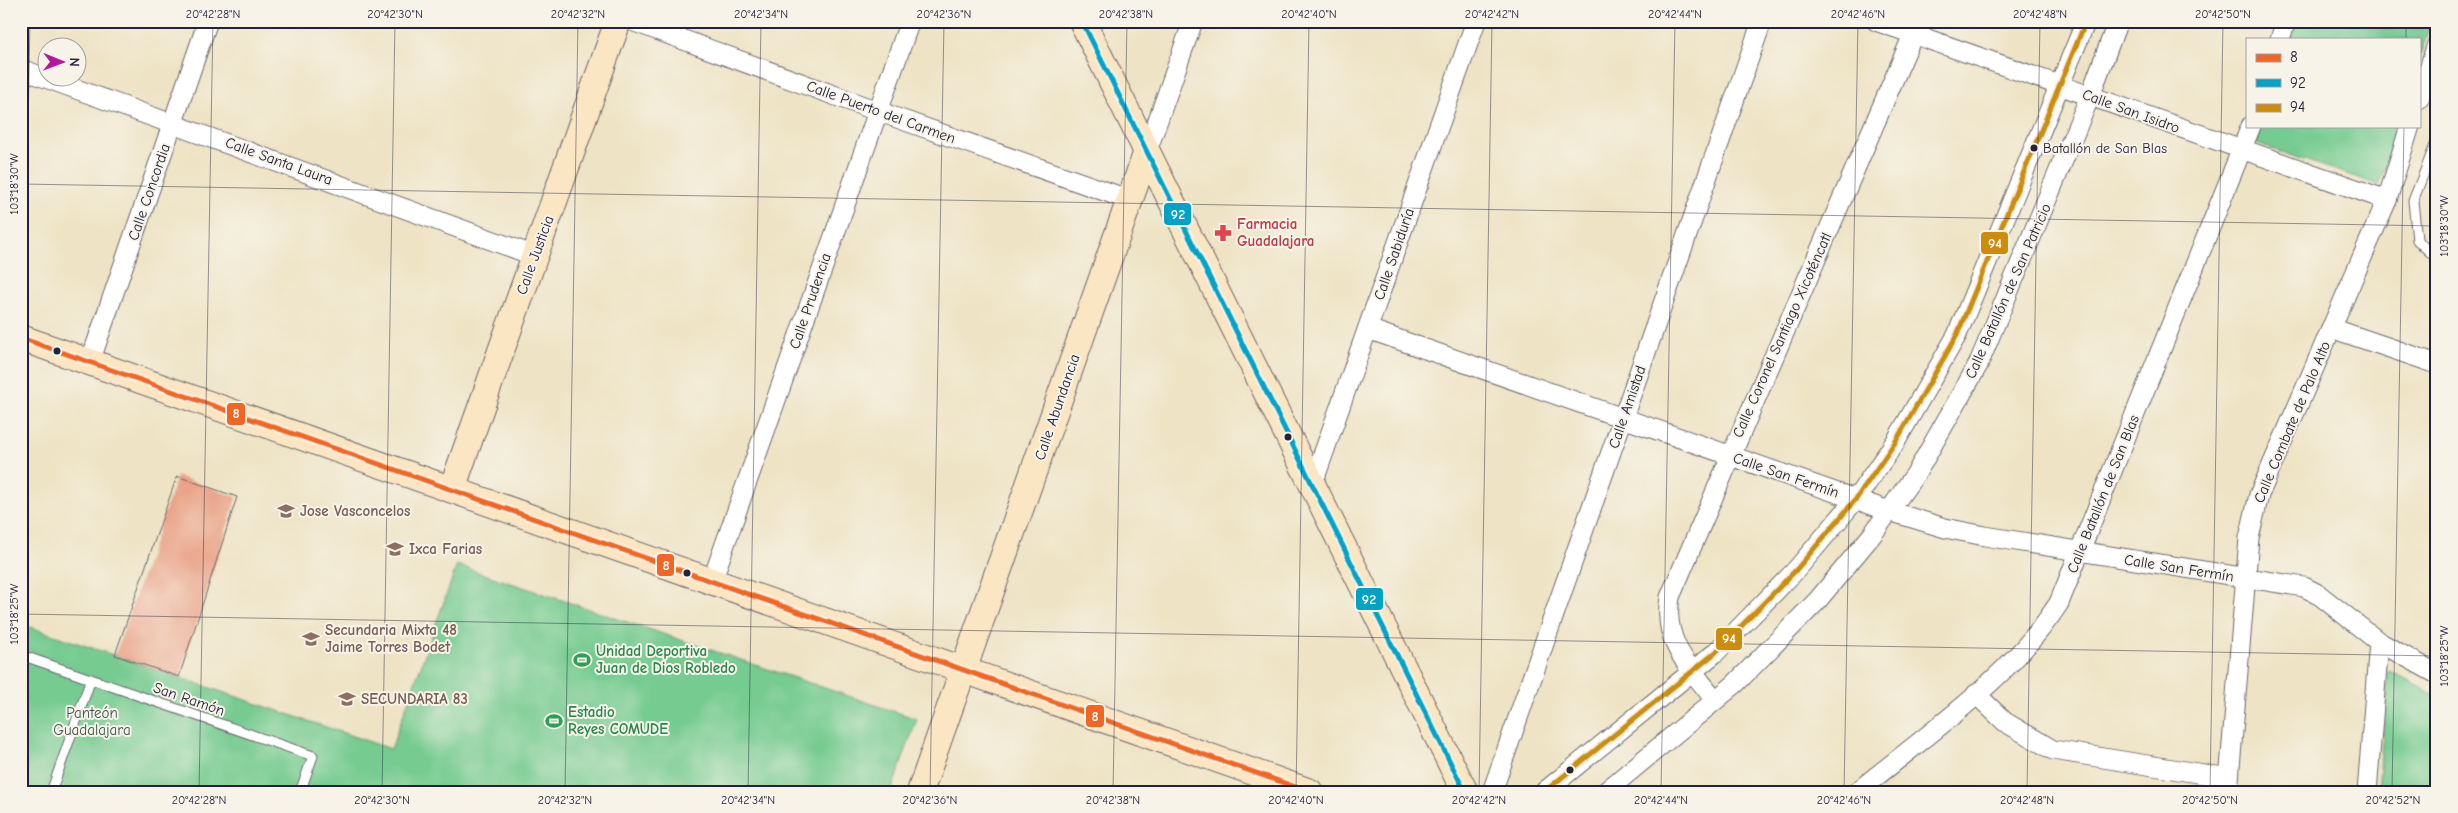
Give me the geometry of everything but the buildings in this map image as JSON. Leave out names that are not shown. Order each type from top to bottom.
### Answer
[{"type":"street","name":"Calle Concordia","points":[[90,362],[208,21]]},
{"type":"street","name":"Calle Justicia","points":[[452,489],[618,21]]},
{"type":"street","name":"Calle Puerto del Carmen","points":[[632,21],[877,111],[1130,200]]},
{"type":"street","name":"Calle Prudencia","points":[[712,581],[910,21]]},
{"type":"street","points":[[1082,21],[1146,154],[1465,792]]},
{"type":"street","name":"Calle Abundancia","points":[[920,792],[1193,21]]},
{"type":"street","name":"Calle Sabiduría","points":[[1312,486],[1476,21]]},
{"type":"street","name":"Calle Amistad","points":[[1492,792],[1762,21]]},
{"type":"street","name":"Calle San Isidro","points":[[1876,21],[1916,28],[2061,86],[2387,200]]},
{"type":"street","name":"Calle Batallón de San Patricio","points":[[1544,792],[1715,653],[1796,570],[1856,499],[1896,441],[1957,335],[2061,86],[2086,21]]},
{"type":"street","name":"Calle Batallón de San Patricio","points":[[1605,792],[1735,684],[1817,601],[1889,511],[1917,472],[1978,365],[2090,96],[2118,21]]},
{"type":"street","points":[[2280,38],[2286,21]]},
{"type":"street","name":"Calle Coronel Santiago Xicoténcatl","points":[[1715,700],[1676,648],[1671,636],[1667,611],[1670,597],[1916,28]]},
{"type":"street","points":[[2420,96],[2437,44]]},
{"type":"street","name":"Calle Santa Laura","points":[[21,68],[535,256]]},
{"type":"street","name":"Calle Batallón de San Blas","points":[[1857,792],[1976,694],[2028,646],[2043,628],[2059,603],[2249,128]]},
{"type":"street","name":"Calle Combate de Palo Alto","points":[[2228,785],[2249,538],[2259,495],[2387,200],[2409,128]]},
{"type":"street","points":[[2331,328],[2437,364]]},
{"type":"street","name":"Calle San Fermín","points":[[1368,329],[1889,511],[1945,528],[2080,552],[2304,587],[2318,594],[2379,642],[2437,674]]},
{"type":"street","points":[[21,338],[1310,792]]},
{"type":"street","points":[[2367,792],[2379,642]]},
{"type":"street","points":[[1976,694],[2005,722],[2053,750],[2228,785]]},
{"type":"lane","points":[[2437,140],[2413,201],[2417,240],[2437,259]]},
{"type":"lane","name":"San Ramón","points":[[21,655],[313,756],[300,792]]},
{"type":"lane","points":[[52,792],[91,679]]},
{"type":"green space","points":[[2297,21],[2431,21],[2420,56],[2420,38],[2291,38]]},
{"type":"green space","points":[[2261,128],[2397,128],[2379,185],[2257,144]]},
{"type":"green space","name":"Unidad Deportiva Juan de Dios Robledo","points":[[457,565],[917,719],[891,792],[21,792],[21,624],[391,749]]},
{"type":"green space","points":[[2388,670],[2437,697],[2437,792],[2378,792]]},
{"type":"transit line","name":"92","points":[[1082,21],[1465,792]]},
{"type":"transit line","name":"94","points":[[1544,792],[1715,653],[1796,570],[1856,499],[1896,441],[1957,335],[2086,21]]},
{"type":"transit line","name":"8","points":[[21,338],[1310,792]]},
{"type":"place","name":"Batallón de San Blas","points":[[2034,148]]},
{"type":"place","name":"Farmacia Guadalajara","points":[[1223,233]]},
{"type":"place","name":"Jose Vasconcelos","points":[[286,511]]},
{"type":"place","name":"Ixca Farias","points":[[395,549]]},
{"type":"place","name":"Secundaria Mixta 48 Jaime Torres Bodet","points":[[311,639]]},
{"type":"place","name":"Unidad Deportiva Juan de Dios Robledo","points":[[582,660]]},
{"type":"place","name":"SECUNDARIA 83","points":[[347,699]]},
{"type":"place","name":"Estadio Reyes COMUDE","points":[[554,721]]},
{"type":"park label","name":"Panteón Guadalajara","points":[[92,722]]}]
